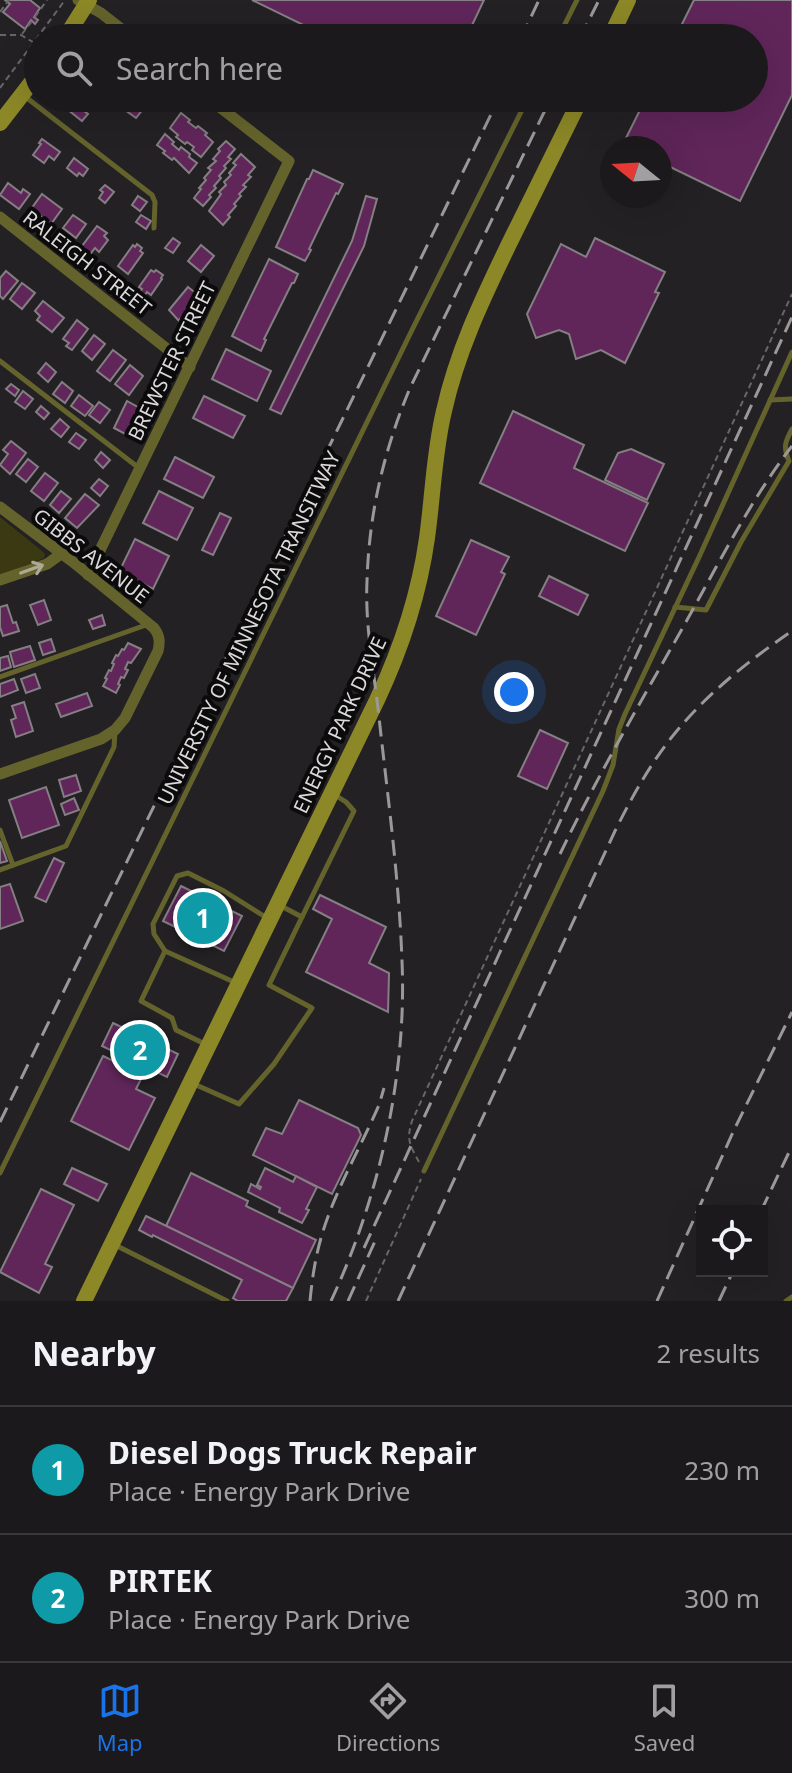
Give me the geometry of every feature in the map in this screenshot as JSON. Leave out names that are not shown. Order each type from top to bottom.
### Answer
[{"type":"street","points":[[617,24],[628,0]]},
{"type":"street","points":[[72,24],[84,2],[115,24]]},
{"type":"street","points":[[0,123],[23,94]]},
{"type":"street","name":"BREWSTER STREET","points":[[88,575],[289,161],[226,112]]},
{"type":"street","name":"ENERGY PARK DRIVE","points":[[84,1301],[386,680],[412,610],[427,538],[443,411],[458,359],[478,309],[574,112]]},
{"type":"street","name":"RALEIGH STREET","points":[[0,217],[190,367]]},
{"type":"street","name":"GIBBS AVENUE","points":[[0,507],[159,634],[158,651],[125,718],[115,730]]},
{"type":"street","points":[[0,580],[47,564],[61,554]]},
{"type":"street","points":[[0,774],[101,739],[115,730]]},
{"type":"lane","points":[[565,24],[577,0]]},
{"type":"lane","points":[[46,112],[152,195],[155,202],[154,228]]},
{"type":"lane","name":"UNIVERSITY OF MINNESOTA TRANSITWAY","points":[[0,1173],[521,112]]},
{"type":"lane","points":[[424,1171],[603,791],[613,765],[619,729],[625,714],[792,352]]},
{"type":"lane","points":[[0,361],[140,468]]},
{"type":"lane","points":[[770,400],[792,399]]},
{"type":"lane","points":[[675,607],[706,610],[741,542],[789,461],[785,442],[792,429]]},
{"type":"lane","points":[[0,677],[148,624]]},
{"type":"lane","points":[[0,870],[66,846],[114,747],[115,730]]},
{"type":"lane","points":[[190,1082],[239,1104],[274,1064],[312,1008],[269,985],[354,811],[331,792]]},
{"type":"lane","points":[[0,830],[13,865]]},
{"type":"lane","points":[[238,984],[165,951],[154,934],[153,924],[177,876],[188,873],[269,919]]},
{"type":"lane","points":[[277,903],[302,917]]},
{"type":"lane","points":[[165,951],[141,1003],[172,1018],[176,1030],[208,1045]]},
{"type":"lane","points":[[111,1243],[227,1301]]},
{"type":"lane","points":[[786,1301],[792,1297]]},
{"type":"path","points":[[0,12],[9,0]]},
{"type":"path","points":[[29,24],[47,0]]},
{"type":"path","points":[[56,0],[62,4]]},
{"type":"path","points":[[48,24],[65,0]]},
{"type":"path","points":[[21,35],[24,31]]},
{"type":"path","points":[[0,35],[24,37]]},
{"type":"path","points":[[0,88],[24,56]]},
{"type":"path","points":[[366,1301],[424,1171],[408,1135],[412,1121],[792,294]]},
{"type":"shaded area","points":[[0,517],[42,551],[44,558],[0,575]]},
{"type":"building","points":[[5,0],[30,0],[40,8],[34,17],[38,20],[35,24],[31,20],[24,24],[24,28],[3,12],[10,4]]},
{"type":"building","points":[[252,0],[484,0],[473,24],[301,24]]},
{"type":"building","points":[[694,0],[792,0],[792,95],[740,201],[672,168],[672,136],[627,136],[639,112],[768,112],[768,24],[682,24]]},
{"type":"building","points":[[71,112],[88,114],[82,121]]},
{"type":"building","points":[[181,113],[190,120],[188,122],[207,133],[205,135],[213,142],[201,157],[192,150],[194,147],[176,137],[178,135],[170,128]]},
{"type":"building","points":[[165,134],[174,142],[172,144],[179,150],[181,147],[197,163],[189,173],[157,145]]},
{"type":"building","points":[[42,139],[60,152],[54,160],[49,156],[44,163],[33,155]]},
{"type":"building","points":[[226,141],[235,149],[228,157],[231,159],[224,166],[226,168],[219,176],[221,178],[214,186],[216,188],[209,195],[211,197],[203,206],[194,198],[211,170],[208,168],[216,161],[213,159],[220,151],[218,149]]},
{"type":"building","points":[[241,154],[255,167],[223,225],[209,211],[236,165],[233,163]]},
{"type":"building","points":[[74,158],[88,169],[83,176],[79,173],[77,176],[67,168]]},
{"type":"building","points":[[313,170],[343,184],[305,261],[276,247]]},
{"type":"building","points":[[8,183],[21,193],[23,189],[30,194],[19,209],[0,195]]},
{"type":"building","points":[[105,185],[114,192],[105,203],[99,198],[103,192],[100,190]]},
{"type":"building","points":[[42,194],[62,209],[51,224],[31,209]]},
{"type":"building","points":[[138,196],[147,202],[140,211],[132,205]]},
{"type":"building","points":[[366,196],[377,199],[364,246],[281,414],[270,409],[352,241]]},
{"type":"building","points":[[73,215],[86,224],[76,238],[63,228]]},
{"type":"building","points":[[141,215],[151,221],[146,229],[136,222]]},
{"type":"building","points":[[97,226],[107,233],[104,236],[108,240],[99,252],[95,248],[88,257],[79,250]]},
{"type":"building","points":[[173,238],[180,243],[173,253],[165,248]]},
{"type":"building","points":[[595,238],[665,272],[655,292],[659,293],[625,363],[601,350],[576,359],[569,334],[559,330],[536,338],[527,314],[561,244],[586,257]]},
{"type":"building","points":[[137,244],[143,253],[128,274],[118,266]]},
{"type":"building","points":[[201,245],[214,256],[201,272],[188,261]]},
{"type":"building","points":[[269,259],[298,274],[264,339],[261,351],[232,336]]},
{"type":"building","points":[[151,270],[163,275],[151,295],[147,292],[145,295],[139,287]]},
{"type":"building","points":[[6,271],[18,281],[3,299],[0,296],[0,278]]},
{"type":"building","points":[[22,283],[35,293],[22,309],[10,299]]},
{"type":"building","points":[[188,287],[203,299],[185,322],[179,321],[169,310]]},
{"type":"building","points":[[43,301],[64,318],[52,332],[37,320],[40,316],[35,311]]},
{"type":"building","points":[[77,320],[88,329],[72,350],[63,339]]},
{"type":"building","points":[[94,335],[105,344],[92,360],[82,351]]},
{"type":"building","points":[[226,349],[271,371],[257,401],[212,379]]},
{"type":"building","points":[[113,350],[126,360],[110,381],[97,371]]},
{"type":"building","points":[[46,363],[56,372],[48,382],[38,373]]},
{"type":"building","points":[[130,365],[143,376],[129,395],[115,384]]},
{"type":"building","points":[[62,382],[73,391],[65,403],[53,394]]},
{"type":"building","points":[[11,384],[19,390],[15,396],[6,389]]},
{"type":"building","points":[[23,391],[33,399],[25,409],[15,402]]},
{"type":"building","points":[[79,395],[93,406],[85,416],[71,406]]},
{"type":"building","points":[[204,396],[245,416],[233,438],[193,418]]},
{"type":"building","points":[[127,401],[143,410],[129,436],[114,428]]},
{"type":"building","points":[[99,402],[110,410],[100,423],[89,415]]},
{"type":"building","points":[[41,406],[49,413],[44,419],[36,412]]},
{"type":"building","points":[[513,411],[584,445],[574,468],[648,503],[625,551],[480,483]]},
{"type":"building","points":[[60,419],[69,427],[61,437],[51,429]]},
{"type":"building","points":[[76,433],[86,440],[79,449],[69,442]]},
{"type":"building","points":[[11,441],[26,453],[10,474],[0,465],[8,454],[3,450]]},
{"type":"building","points":[[631,449],[664,464],[647,500],[605,480],[618,453]]},
{"type":"building","points":[[101,452],[110,460],[103,468],[95,460]]},
{"type":"building","points":[[175,457],[214,477],[203,498],[164,479]]},
{"type":"building","points":[[28,459],[38,467],[26,482],[16,474]]},
{"type":"building","points":[[45,473],[58,483],[44,501],[31,491]]},
{"type":"building","points":[[99,479],[108,486],[100,496],[91,488]]},
{"type":"building","points":[[61,491],[71,499],[59,513],[50,505]]},
{"type":"building","points":[[159,491],[193,508],[177,540],[143,523]]},
{"type":"building","points":[[85,494],[99,505],[77,528],[65,518]]},
{"type":"building","points":[[220,513],[231,518],[213,555],[202,550]]},
{"type":"building","points":[[135,539],[169,556],[153,589],[119,572]]},
{"type":"building","points":[[471,540],[509,557],[501,572],[505,574],[476,635],[436,616]]},
{"type":"building","points":[[549,576],[588,595],[578,615],[539,596]]},
{"type":"building","points":[[44,600],[51,620],[38,625],[30,605]]},
{"type":"building","points":[[7,605],[19,631],[3,636],[0,607]]},
{"type":"building","points":[[102,615],[105,625],[93,629],[89,620]]},
{"type":"building","points":[[51,639],[55,651],[43,655],[39,643]]},
{"type":"building","points":[[128,643],[141,649],[131,663],[128,662],[125,669],[128,670],[124,678],[121,677],[116,693],[103,686],[116,655]]},
{"type":"building","points":[[30,646],[35,660],[14,667],[10,652]]},
{"type":"building","points":[[8,656],[11,667],[0,671],[0,658]]},
{"type":"building","points":[[35,674],[40,688],[26,693],[21,679]]},
{"type":"building","points":[[14,679],[18,690],[0,697],[0,684]]},
{"type":"building","points":[[87,693],[92,706],[61,717],[56,704]]},
{"type":"building","points":[[24,702],[33,731],[16,737],[11,720],[16,718],[12,706]]},
{"type":"building","points":[[540,730],[568,743],[547,789],[518,776]]},
{"type":"building","points":[[76,775],[81,791],[64,797],[59,780]]},
{"type":"building","points":[[46,787],[59,825],[22,838],[9,800]]},
{"type":"building","points":[[74,798],[79,810],[65,815],[61,804]]},
{"type":"building","points":[[0,841],[7,861],[0,863]]},
{"type":"building","points":[[54,858],[64,863],[46,902],[35,897]]},
{"type":"building","points":[[10,884],[23,921],[0,929],[0,887]]},
{"type":"building","points":[[181,886],[242,916],[224,951],[163,921]]},
{"type":"building","points":[[320,895],[386,927],[369,963],[389,973],[388,1012],[306,972],[332,919],[313,909]]},
{"type":"building","points":[[113,1023],[178,1054],[167,1077],[102,1046]]},
{"type":"building","points":[[103,1056],[143,1075],[136,1089],[155,1098],[129,1150],[71,1121]]},
{"type":"building","points":[[299,1100],[358,1128],[361,1135],[332,1194],[253,1155],[266,1128],[282,1134]]},
{"type":"building","points":[[72,1168],[107,1184],[98,1201],[64,1184]]},
{"type":"building","points":[[265,1168],[293,1182],[296,1176],[317,1187],[302,1223],[248,1192],[251,1184],[260,1189],[257,1185]]},
{"type":"building","points":[[191,1173],[248,1201],[246,1206],[316,1240],[293,1288],[166,1226]]},
{"type":"building","points":[[41,1189],[74,1205],[45,1264],[52,1267],[39,1293],[0,1272]]},
{"type":"building","points":[[146,1216],[293,1288],[286,1301],[238,1301],[233,1298],[242,1280],[139,1230]]},
{"type":"railway","points":[[528,24],[539,0]]},
{"type":"railway","points":[[587,24],[599,0]]},
{"type":"railway","points":[[0,1122],[492,112]]},
{"type":"railway","points":[[331,1301],[376,1178],[400,1048],[400,929],[367,613],[368,556],[375,506],[385,458],[410,388],[544,112]]},
{"type":"railway","points":[[364,1248],[792,317]]},
{"type":"railway","points":[[560,854],[619,740],[734,535],[792,446]]},
{"type":"railway","points":[[398,1301],[638,787],[665,746],[693,713],[740,669],[792,631]]},
{"type":"railway","points":[[657,1301],[734,1130],[792,1012]]},
{"type":"railway","points":[[310,1301],[315,1262],[326,1221],[384,1088]]},
{"type":"railway","points":[[764,1205],[792,1146]]},
{"type":"railway","points":[[348,1301],[376,1239]]},
{"type":"railway","points":[[719,1301],[730,1277]]},
{"type":"place","name":"Diesel Dogs Truck Repair","points":[[203,918]]},
{"type":"place","name":"PIRTEK","points":[[140,1050]]}]
